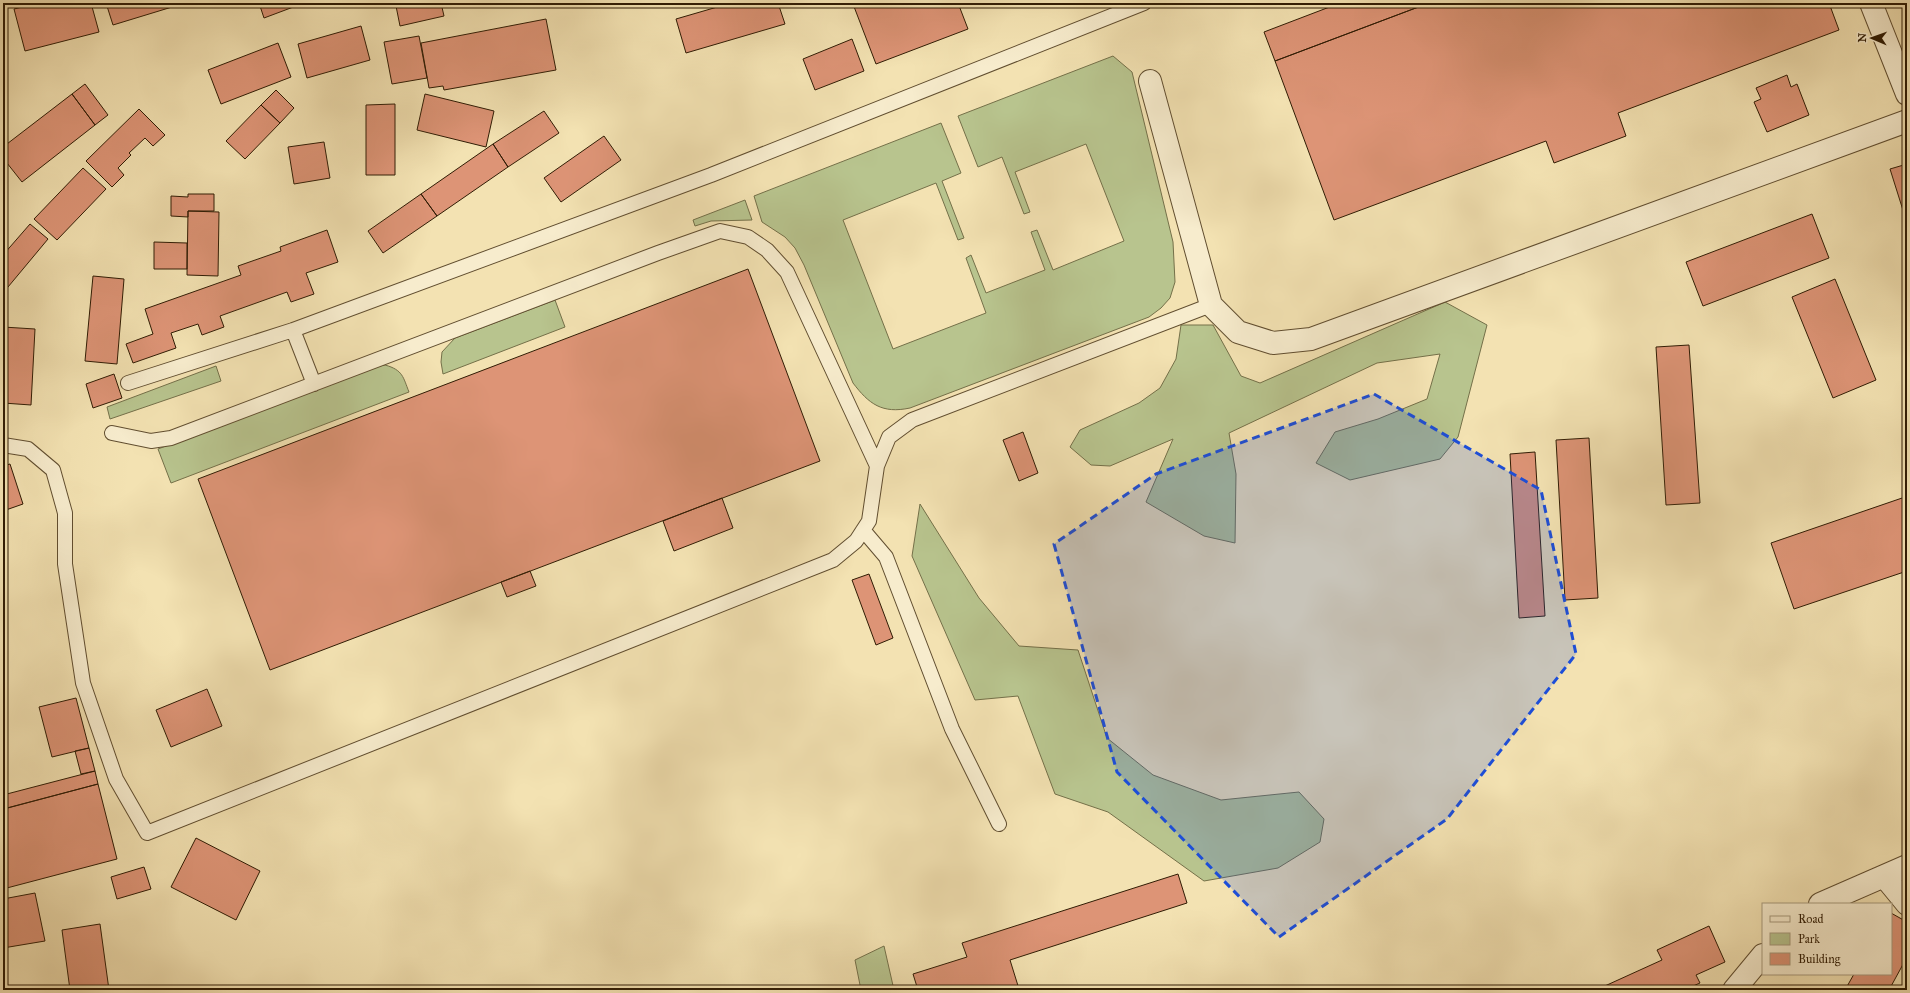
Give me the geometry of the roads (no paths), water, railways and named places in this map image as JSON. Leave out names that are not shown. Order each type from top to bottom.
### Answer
[{"type":"street","points":[[1871,3],[1907,94]]},
{"type":"street","points":[[1150,81],[1211,305],[1238,332],[1273,343],[1311,339],[1907,120]]},
{"type":"street","points":[[1822,903],[1907,866]]},
{"type":"street","points":[[1884,876],[1907,904]]},
{"type":"street","points":[[1734,990],[1762,956]]},
{"type":"lane","points":[[128,383],[293,330],[711,175],[1144,3]]},
{"type":"lane","points":[[112,433],[151,441],[171,438],[658,253],[720,231],[748,237],[767,250],[787,272],[877,466]]},
{"type":"lane","points":[[3,445],[28,450],[53,470],[65,513],[65,564],[83,683],[116,779],[147,834],[834,560],[856,541],[869,521],[877,466],[889,437],[912,420],[1211,305]]},
{"type":"lane","points":[[293,330],[314,384]]},
{"type":"lane","points":[[863,530],[886,557],[952,729],[999,824]]}]
